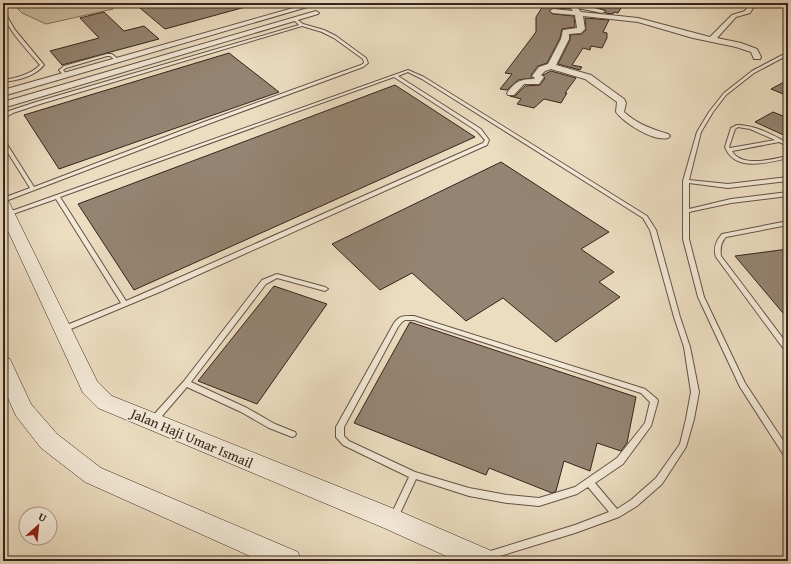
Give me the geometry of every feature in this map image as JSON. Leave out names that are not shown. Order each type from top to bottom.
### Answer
[{"type":"main road","name":"Jalan Haji Umar Ismail","points":[[5,206],[90,387],[105,402],[392,520],[482,560]]},
{"type":"main road","points":[[3,365],[22,410],[49,441],[93,475],[280,559]]},
{"type":"street","points":[[3,93],[318,3]]},
{"type":"street","points":[[712,39],[734,16],[740,16],[748,12],[753,3]]},
{"type":"street","points":[[572,4],[582,5],[602,11]]},
{"type":"street","points":[[551,66],[565,39],[566,32],[578,31],[581,28],[581,21],[572,4]]},
{"type":"street","points":[[3,105],[316,13],[305,7]]},
{"type":"street","points":[[553,11],[633,19],[738,45],[754,51],[757,56]]},
{"type":"street","points":[[511,93],[520,82],[536,82],[540,77],[536,76],[542,69],[551,66],[580,74],[597,82],[621,101],[622,103],[620,110],[623,115],[640,127],[665,136]]},
{"type":"lane","points":[[3,13],[13,30],[42,65],[39,70],[32,73],[3,81]]},
{"type":"lane","points":[[5,206],[32,188],[362,66],[366,63],[365,59],[335,37],[323,31],[302,25],[295,19]]},
{"type":"lane","points":[[3,118],[11,112],[38,103],[302,25]]},
{"type":"lane","points":[[788,53],[753,72],[725,94],[710,112],[699,132],[686,181],[686,239],[701,297],[742,385],[785,444],[788,455]]},
{"type":"lane","points":[[5,206],[57,197],[408,71],[645,218],[653,230],[677,317],[687,347],[695,392],[683,445],[659,481],[634,503],[616,514],[482,560]]},
{"type":"lane","points":[[64,329],[160,289],[485,144],[487,140],[480,130],[395,76]]},
{"type":"lane","points":[[788,145],[748,126],[736,125],[733,128],[728,143],[728,150],[736,158],[745,162],[788,157]]},
{"type":"lane","points":[[3,141],[32,188]]},
{"type":"lane","points":[[728,150],[779,141]]},
{"type":"lane","points":[[686,181],[728,186],[788,179]]},
{"type":"lane","points":[[687,211],[731,201],[788,194]]},
{"type":"lane","points":[[57,197],[124,303]]},
{"type":"lane","points":[[788,223],[724,235],[719,240],[717,248],[718,256],[788,350]]},
{"type":"lane","points":[[153,422],[186,383],[264,282],[277,276],[325,289]]},
{"type":"lane","points":[[409,317],[634,387],[650,396],[654,400],[648,424],[620,461],[588,482],[577,490],[539,502],[507,499],[469,492],[414,475],[346,443],[340,437],[340,426],[396,325],[400,320],[409,317]]},
{"type":"lane","points":[[186,383],[244,410],[272,426],[292,434]]},
{"type":"lane","points":[[392,520],[414,475]]},
{"type":"lane","points":[[588,482],[616,514]]},
{"type":"shaded area","points":[[12,3],[108,3],[113,9],[46,24],[22,13]]},
{"type":"building","points":[[134,3],[248,3],[249,6],[165,29]]},
{"type":"building","points":[[545,3],[566,3],[570,9],[553,8],[549,11],[553,14],[574,16],[575,27],[562,29],[560,38],[547,63],[538,66],[531,75],[532,78],[518,80],[507,90],[500,89],[512,74],[505,73],[536,32],[536,17]]},
{"type":"building","points":[[581,3],[624,3],[618,13],[614,12],[613,14],[605,13],[605,10]]},
{"type":"building","points":[[104,12],[124,31],[144,26],[159,39],[62,65],[50,51],[99,38],[80,18]]},
{"type":"building","points":[[585,18],[609,20],[603,32],[607,33],[607,38],[602,48],[591,46],[590,50],[583,48],[572,65],[582,67],[580,70],[558,64],[570,40],[570,35],[581,34],[586,30]]},
{"type":"building","points":[[229,53],[279,92],[59,169],[24,115]]},
{"type":"building","points":[[551,71],[576,78],[565,93],[567,93],[561,103],[544,99],[534,108],[517,104],[521,99],[510,96],[515,96],[525,86],[540,85],[545,78],[543,75]]},
{"type":"building","points":[[788,80],[788,96],[771,89]]},
{"type":"building","points":[[395,85],[475,137],[134,290],[78,204]]},
{"type":"building","points":[[773,112],[788,118],[788,137],[755,122]]},
{"type":"building","points":[[501,162],[609,232],[581,249],[614,272],[599,282],[620,297],[556,342],[503,298],[466,321],[412,273],[380,290],[332,244]]},
{"type":"building","points":[[788,249],[788,319],[735,256]]},
{"type":"building","points":[[274,286],[327,304],[257,404],[198,381]]},
{"type":"building","points":[[410,322],[636,397],[627,443],[621,451],[597,443],[590,471],[564,461],[556,491],[552,493],[489,468],[486,475],[354,423]]}]
